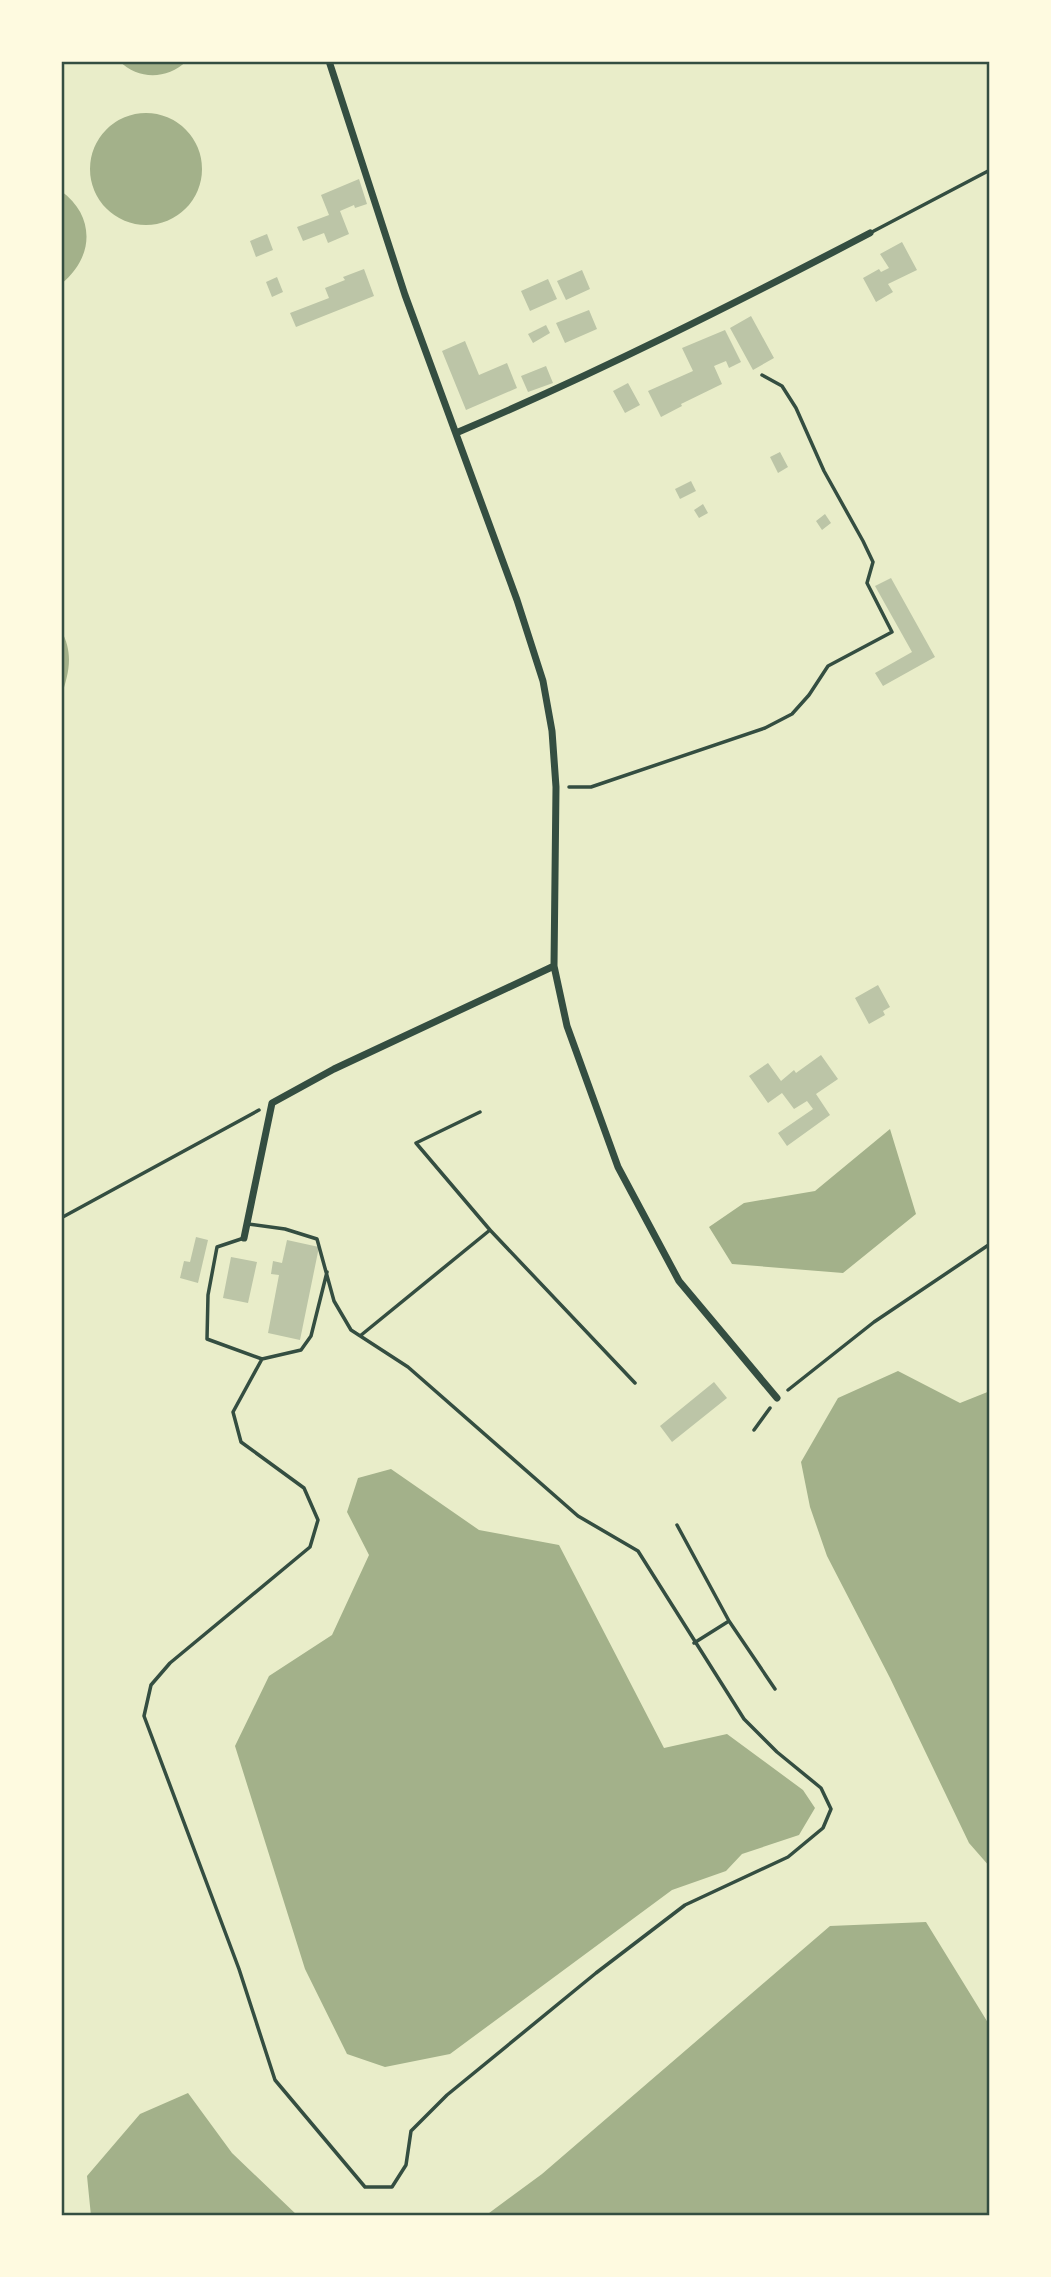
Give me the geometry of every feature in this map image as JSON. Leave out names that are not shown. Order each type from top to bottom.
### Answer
[{"type":"street","points":[[329,61],[405,295],[517,600],[543,681],[552,731],[556,787],[554,966],[567,1026],[618,1167],[679,1281],[778,1398]]},
{"type":"street","points":[[456,433],[519,407],[700,322],[870,233]]},
{"type":"street","points":[[244,1238],[272,1103],[346,1063],[554,966]]},
{"type":"lane","points":[[870,233],[990,170]]},
{"type":"lane","points":[[481,1112],[416,1143],[490,1230],[635,1383]]},
{"type":"lane","points":[[246,1224],[285,1228],[317,1239],[334,1301],[351,1330],[408,1367],[578,1516],[638,1551],[744,1719],[777,1752],[821,1788],[831,1809],[822,1828],[788,1857],[685,1905],[447,2095],[411,2131],[406,2165],[391,2187],[365,2187],[275,2080],[239,1969],[144,1716],[151,1685],[170,1663],[310,1547],[318,1520],[304,1488],[241,1442],[233,1412],[262,1359]]},
{"type":"lane","points":[[360,1336],[490,1230]]},
{"type":"lane","points":[[244,1238],[217,1247],[208,1295],[207,1339],[262,1359],[301,1350],[311,1336],[327,1272]]},
{"type":"lane","points":[[677,1525],[729,1621],[775,1689]]},
{"type":"lane","points":[[694,1643],[729,1621]]},
{"type":"path","points":[[556,787],[591,787],[765,728],[792,714],[809,695],[828,666],[892,632],[867,583],[873,562],[824,471],[796,408],[782,386],[762,374]]},
{"type":"path","points":[[61,1218],[272,1103]]},
{"type":"path","points":[[754,1430],[778,1398],[874,1322],[990,1244]]},
{"type":"shaded area","points":[[119,61],[187,61],[170,72],[153,75],[135,72]]},
{"type":"shaded area","points":[[146,113],[167,118],[185,130],[197,148],[202,169],[197,190],[185,208],[167,220],[146,225],[125,220],[107,208],[95,190],[90,169],[95,148],[107,130],[125,118]]},
{"type":"shaded area","points":[[61,191],[80,212],[86,237],[80,262],[61,284]]},
{"type":"shaded area","points":[[61,630],[68,647],[69,664],[61,697]]},
{"type":"shaded area","points":[[890,1129],[916,1214],[843,1273],[732,1264],[709,1227],[744,1203],[815,1191]]},
{"type":"shaded area","points":[[898,1371],[960,1403],[990,1391],[990,1867],[969,1843],[890,1678],[827,1556],[810,1507],[801,1462],[838,1398]]},
{"type":"shaded area","points":[[391,1469],[479,1530],[559,1545],[664,1748],[727,1734],[803,1790],[815,1808],[799,1835],[742,1854],[726,1871],[672,1890],[450,2054],[385,2067],[347,2054],[305,1969],[235,1746],[269,1676],[332,1635],[369,1555],[347,1512],[358,1478]]},
{"type":"shaded area","points":[[926,1922],[990,2026],[990,2216],[485,2216],[542,2174],[830,1926]]},
{"type":"shaded area","points":[[188,2093],[232,2153],[298,2216],[91,2216],[87,2176],[140,2114]]},
{"type":"building","points":[[359,179],[367,204],[355,208],[354,205],[340,211],[349,234],[328,243],[324,233],[303,241],[297,227],[329,215],[321,195]]},
{"type":"building","points":[[267,234],[273,250],[256,257],[250,241]]},
{"type":"building","points":[[902,242],[917,270],[888,284],[893,292],[876,302],[863,278],[879,269],[881,272],[889,268],[880,254]]},
{"type":"building","points":[[364,269],[374,296],[296,327],[290,313],[329,298],[325,288]]},
{"type":"building","points":[[582,270],[590,289],[566,300],[557,281]]},
{"type":"building","points":[[277,277],[283,292],[272,297],[266,282]]},
{"type":"building","points":[[548,279],[557,299],[530,311],[521,291]]},
{"type":"building","points":[[589,310],[597,329],[565,343],[556,323]]},
{"type":"building","points":[[751,316],[774,358],[753,370],[730,328]]},
{"type":"building","points":[[546,325],[550,333],[533,343],[528,334]]},
{"type":"building","points":[[725,330],[741,362],[729,368],[726,361],[714,366],[722,384],[661,417],[648,391],[693,371],[682,348]]},
{"type":"building","points":[[465,341],[479,375],[507,363],[517,388],[466,410],[442,351]]},
{"type":"building","points":[[546,366],[553,383],[528,392],[521,376]]},
{"type":"building","points":[[628,383],[640,405],[625,413],[613,391]]},
{"type":"building","points":[[780,452],[788,467],[778,473],[770,457]]},
{"type":"building","points":[[691,481],[696,491],[680,499],[675,489]]},
{"type":"building","points":[[703,504],[708,513],[699,518],[694,510]]},
{"type":"building","points":[[825,514],[831,523],[822,530],[816,521]]},
{"type":"building","points":[[891,578],[935,657],[883,686],[875,673],[912,652],[875,586]]},
{"type":"building","points":[[878,985],[890,1007],[883,1011],[885,1015],[869,1024],[855,998]]},
{"type":"building","points":[[821,1055],[838,1079],[816,1094],[830,1115],[787,1146],[778,1133],[813,1109],[807,1101],[794,1109],[782,1093],[768,1103],[749,1076],[768,1063],[781,1081],[794,1070],[796,1073]]},
{"type":"building","points":[[196,1237],[208,1240],[198,1283],[180,1278],[184,1261],[190,1262]]},
{"type":"building","points":[[287,1240],[319,1247],[300,1340],[268,1333],[279,1275],[271,1274],[273,1261],[282,1263]]},
{"type":"building","points":[[231,1257],[257,1262],[248,1303],[223,1298]]},
{"type":"building","points":[[714,1382],[727,1398],[672,1442],[660,1426]]}]
